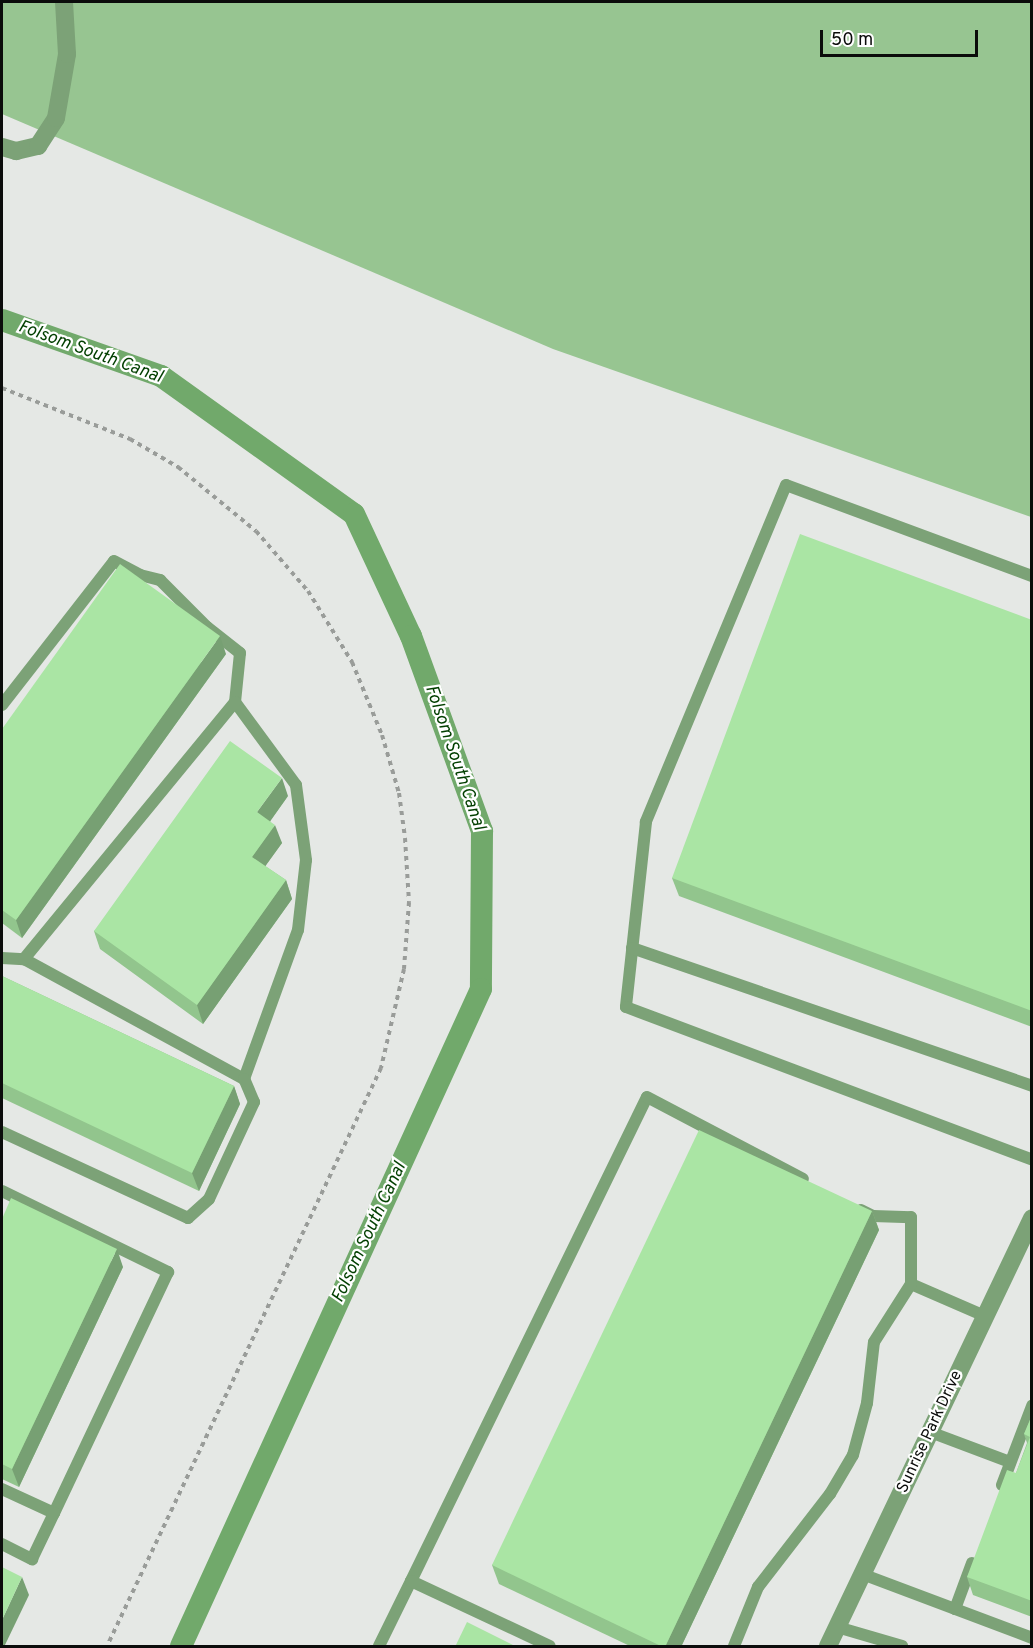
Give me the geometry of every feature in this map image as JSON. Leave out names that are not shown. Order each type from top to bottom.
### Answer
[{"type":"street","points":[[2,147],[16,151],[38,146],[56,118],[67,54],[64,2]]},
{"type":"street","name":"Sunrise Park Drive","points":[[828,1647],[1032,1218]]},
{"type":"lane","points":[[1032,576],[786,485],[646,822],[626,1007],[1032,1160]]},
{"type":"lane","points":[[2,705],[114,561],[140,575],[160,580],[207,627],[240,653],[234,702],[24,959]]},
{"type":"lane","points":[[234,702],[296,785],[306,860],[298,930],[244,1079]]},
{"type":"lane","points":[[632,948],[1032,1086]]},
{"type":"lane","points":[[2,958],[24,959],[244,1079],[254,1102],[209,1199],[188,1218],[2,1132]]},
{"type":"lane","points":[[379,1647],[647,1097],[811,1184]]},
{"type":"lane","points":[[2,1191],[168,1272],[32,1559],[2,1544]]},
{"type":"lane","points":[[734,1647],[758,1587],[830,1494],[853,1455],[867,1402],[874,1342],[911,1284],[911,1217],[873,1216],[852,1205]]},
{"type":"lane","points":[[911,1284],[985,1316]]},
{"type":"lane","points":[[998,1494],[1032,1406]]},
{"type":"lane","points":[[930,1432],[1010,1462]]},
{"type":"lane","points":[[2,1489],[54,1513]]},
{"type":"lane","points":[[955,1609],[979,1546]]},
{"type":"lane","points":[[862,1574],[1032,1638]]},
{"type":"lane","points":[[411,1581],[550,1647]]},
{"type":"lane","points":[[837,1627],[902,1647]]},
{"type":"green space","points":[[2,2],[1031,2],[1031,517],[553,349],[2,114]]},
{"type":"building","points":[[800,534],[1032,620],[1032,1011],[672,878]]},
{"type":"building","points":[[120,564],[220,636],[16,920],[2,910],[2,729]]},
{"type":"building","points":[[230,741],[282,778],[257,812],[275,825],[252,857],[286,880],[197,1005],[94,931]]},
{"type":"building","points":[[2,976],[234,1086],[192,1173],[2,1083]]},
{"type":"building","points":[[699,1130],[872,1211],[665,1647],[663,1647],[492,1565]]},
{"type":"building","points":[[11,1198],[117,1249],[12,1469],[2,1464],[2,1219]]},
{"type":"building","points":[[1032,1415],[1032,1601],[967,1577],[1007,1470],[1016,1473],[1030,1437],[1024,1434]]},
{"type":"building","points":[[2,1567],[22,1577],[2,1620]]},
{"type":"building","points":[[467,1622],[517,1647],[455,1647]]},
{"type":"waterway","name":"Folsom South Canal","points":[[2,320],[161,376],[354,514],[411,636],[482,831],[481,989],[181,1646]]}]
